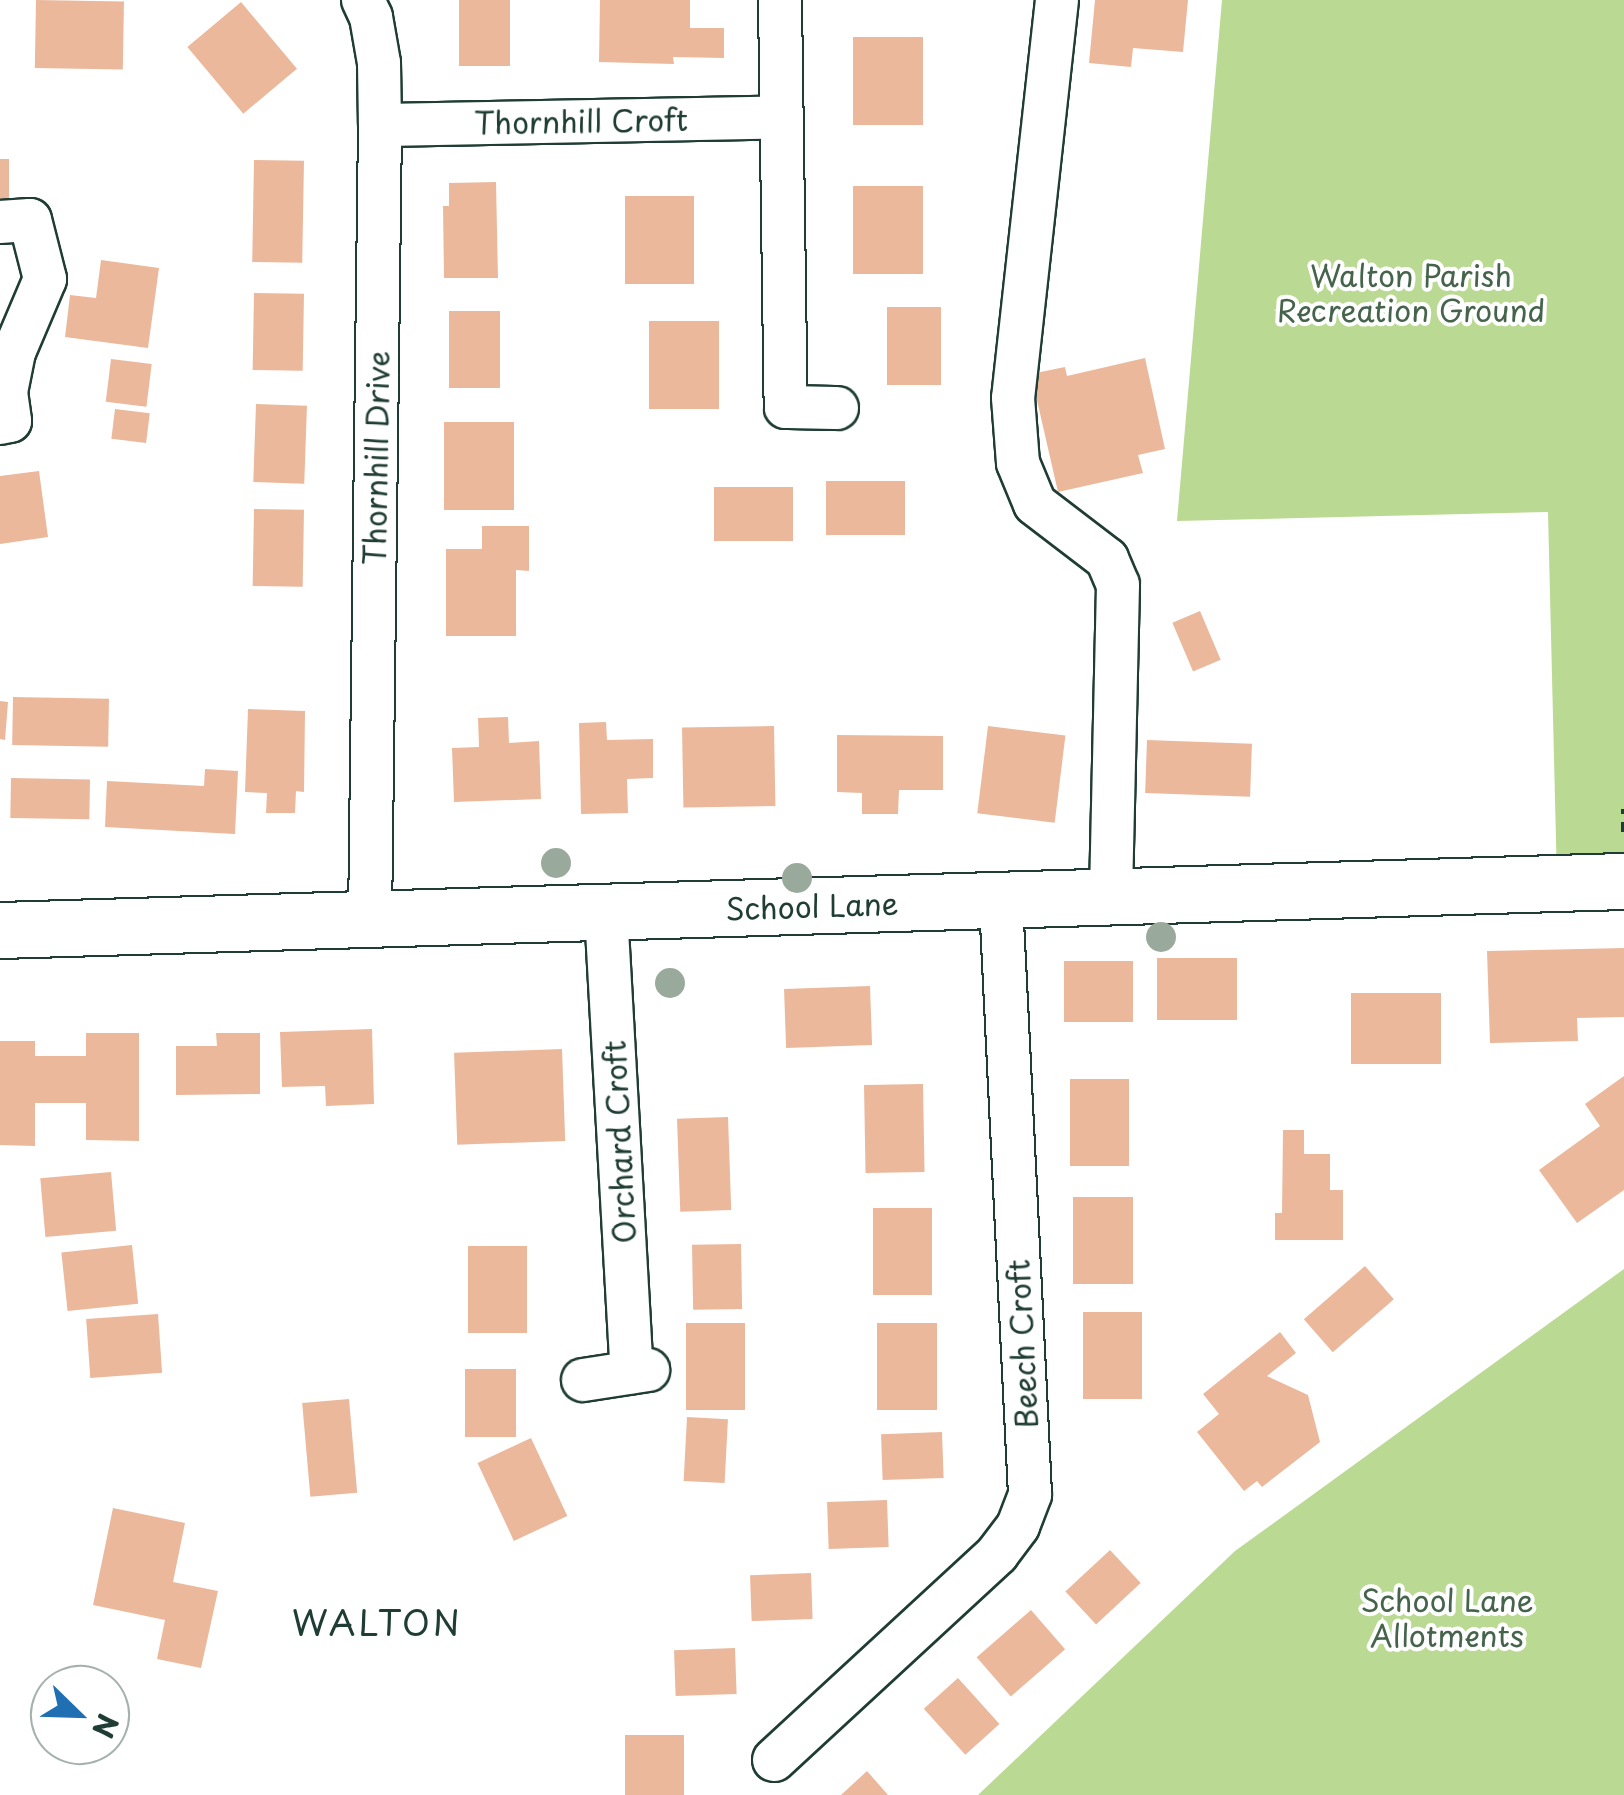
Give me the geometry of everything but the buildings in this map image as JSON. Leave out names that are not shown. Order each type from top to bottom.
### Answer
[{"type":"street","name":"Thornhill Drive","points":[[362,0],[371,17],[379,63],[380,124],[370,919]]},
{"type":"street","points":[[780,0],[786,407],[837,408]]},
{"type":"street","points":[[1057,0],[1013,398],[1018,463],[1035,504],[1107,559],[1118,585],[1110,897]]},
{"type":"street","name":"Thornhill Croft","points":[[380,124],[781,117]]},
{"type":"street","points":[[0,222],[30,220],[45,279],[14,352],[6,392],[10,421],[0,423]]},
{"type":"street","name":"School Lane","points":[[0,930],[1624,881]]},
{"type":"street","name":"Beech Croft","points":[[774,1760],[821,1693],[997,1554],[1018,1526],[1030,1494],[1002,900]]},
{"type":"street","name":"Orchard Croft","points":[[583,1380],[640,1371],[606,912]]},
{"type":"green space","name":"Walton Parish Recreation Ground","points":[[1222,0],[1624,0],[1624,881],[1557,881],[1548,512],[1177,521]]},
{"type":"green space","name":"School Lane Allotments","points":[[1624,1269],[1624,1795],[978,1795],[1235,1551]]},
{"type":"district","name":"WALTON","points":[[377,1622]]}]
